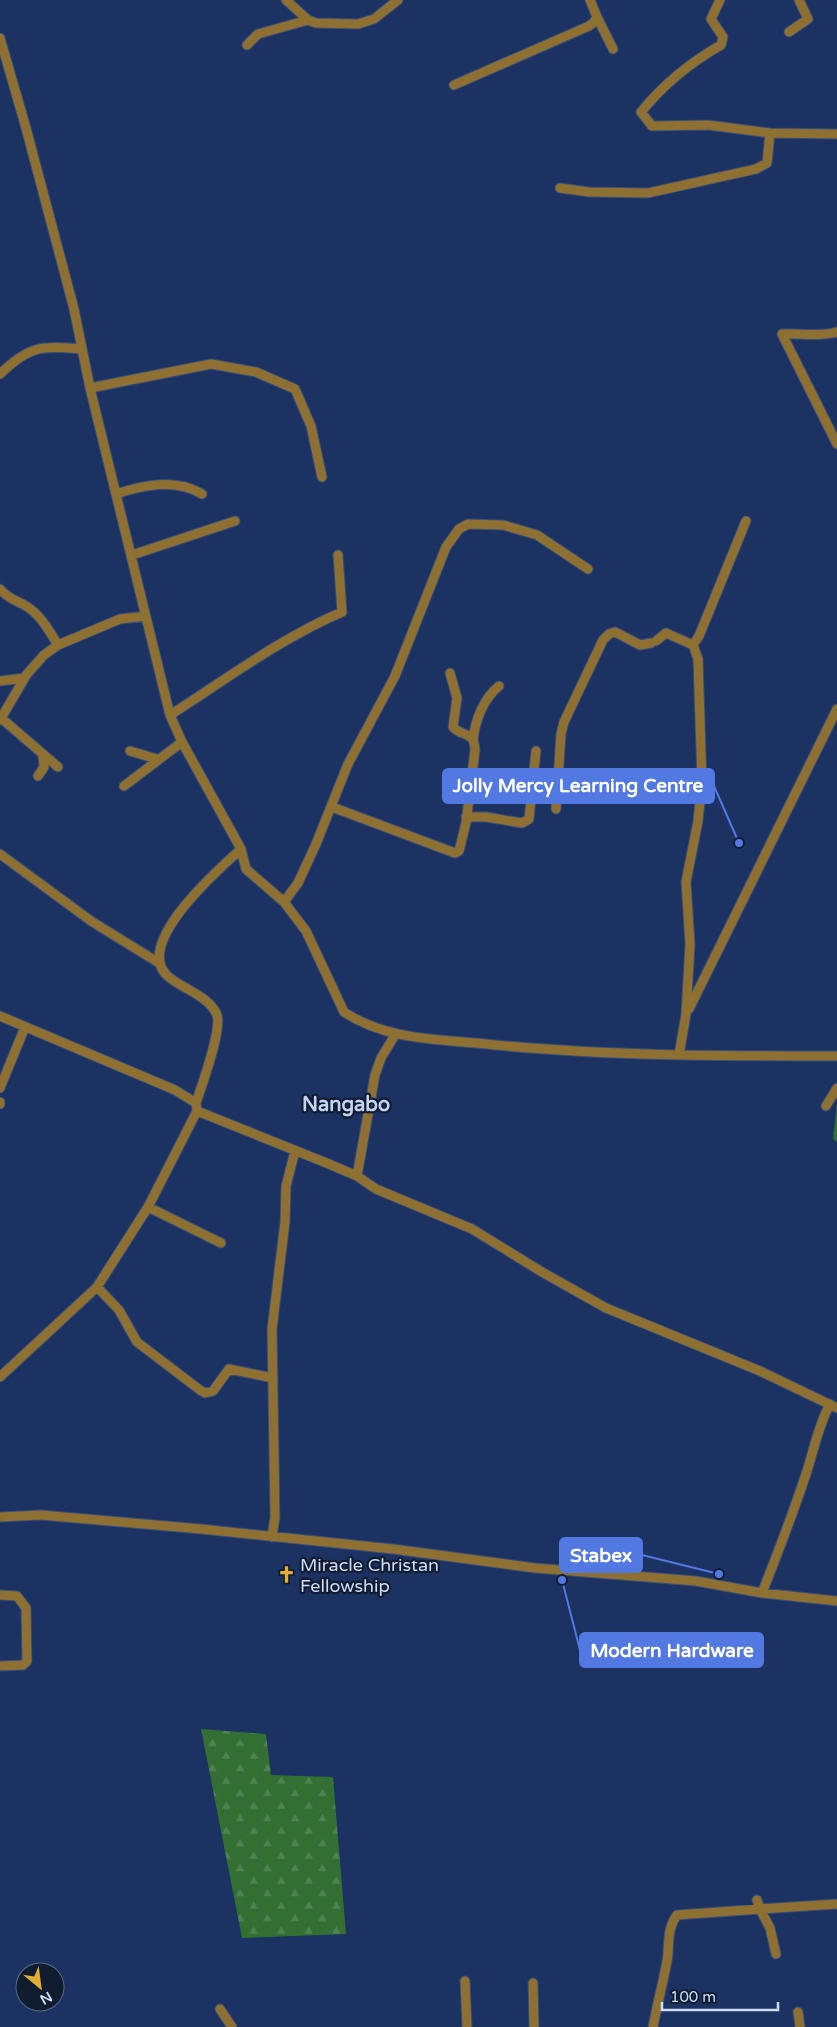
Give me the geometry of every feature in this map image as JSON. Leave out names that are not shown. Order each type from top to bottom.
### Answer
[{"type":"street","points":[[286,0],[308,20],[316,23],[365,23],[398,0]]},
{"type":"street","points":[[590,0],[613,49]]},
{"type":"street","points":[[720,0],[711,19],[722,37],[721,45],[680,73],[641,112],[652,126],[708,125],[770,133],[837,134]]},
{"type":"street","points":[[789,32],[808,19],[799,0]]},
{"type":"street","points":[[454,85],[589,26],[597,16]]},
{"type":"street","points":[[247,45],[258,34],[308,20]]},
{"type":"street","points":[[0,38],[69,290],[90,388],[170,715],[182,742],[241,849],[246,869],[284,902],[306,931],[344,1012],[395,1035],[593,1053],[837,1056]]},
{"type":"street","points":[[560,188],[589,192],[648,193],[756,169],[767,163],[770,133]]},
{"type":"street","points":[[837,332],[816,336],[803,333],[782,334],[837,444]]},
{"type":"street","points":[[0,374],[23,355],[45,346],[81,350]]},
{"type":"street","points":[[90,388],[211,364],[256,372],[295,389],[311,426],[322,477]]},
{"type":"street","points":[[116,494],[162,484],[190,487],[202,494]]},
{"type":"street","points":[[132,555],[235,521]]},
{"type":"street","points":[[693,645],[699,636],[746,521]]},
{"type":"street","points":[[284,902],[298,883],[332,807],[348,764],[395,676],[446,548],[459,529],[468,524],[480,522],[520,529],[537,535],[588,569]]},
{"type":"street","points":[[170,715],[284,642],[318,622],[342,612],[338,555]]},
{"type":"street","points":[[0,589],[6,596],[25,605],[41,620],[58,646]]},
{"type":"street","points":[[58,767],[0,719],[24,678],[36,662],[58,646],[120,619],[146,616]]},
{"type":"street","points":[[556,809],[561,734],[564,722],[605,636],[616,632],[640,645],[653,642],[666,633],[693,645],[698,659],[702,782],[698,821],[686,882],[690,944],[686,1014],[679,1055]]},
{"type":"street","points":[[450,673],[457,698],[453,727],[473,740]]},
{"type":"street","points":[[0,682],[24,678]]},
{"type":"street","points":[[332,807],[455,852],[459,851],[462,844],[475,750],[473,740],[482,710],[492,693],[499,686]]},
{"type":"street","points":[[686,1014],[837,709]]},
{"type":"street","points":[[124,786],[157,759],[182,742]]},
{"type":"street","points":[[130,751],[157,759]]},
{"type":"street","points":[[466,817],[486,817],[522,823],[529,819],[536,751]]},
{"type":"street","points":[[38,776],[44,767],[43,756]]},
{"type":"street","points":[[0,1377],[97,1287],[148,1207],[197,1107],[215,1040],[218,1022],[217,1014],[212,1006],[162,972],[159,962],[160,945],[171,924],[206,881],[241,849]]},
{"type":"street","points":[[0,854],[91,921],[159,962]]},
{"type":"street","points":[[0,1016],[175,1090],[197,1107],[294,1151],[357,1176],[376,1188],[472,1229],[606,1308],[760,1371],[833,1406],[818,1426],[818,1435],[805,1477],[762,1593]]},
{"type":"street","points":[[0,1088],[25,1027]]},
{"type":"street","points":[[357,1176],[375,1075],[381,1058],[395,1035]]},
{"type":"street","points":[[826,1106],[837,1088]]},
{"type":"street","points":[[272,1538],[274,1517],[274,1378],[272,1329],[285,1222],[286,1186],[294,1151]]},
{"type":"street","points":[[148,1207],[220,1243]]},
{"type":"street","points":[[97,1287],[115,1305],[137,1342],[205,1393],[213,1391],[229,1369],[274,1378]]},
{"type":"street","points":[[0,1518],[41,1514],[201,1529],[272,1538],[393,1549],[535,1568],[696,1581],[762,1593],[837,1601]]},
{"type":"street","points":[[0,1595],[17,1596],[26,1608],[27,1661],[23,1665],[0,1666]]},
{"type":"street","points":[[759,1904],[770,1928],[776,1954]]},
{"type":"street","points":[[653,2027],[668,1958],[667,1939],[671,1923],[677,1915],[759,1904],[837,1904]]},
{"type":"street","points":[[466,1981],[467,2027]]},
{"type":"street","points":[[534,1983],[534,2027]]},
{"type":"street","points":[[220,2009],[232,2027]]},
{"type":"street","points":[[798,2012],[800,2027]]},
{"type":"green space","points":[[837,1102],[837,1142],[833,1139]]},
{"type":"green space","points":[[201,1729],[266,1734],[271,1775],[333,1777],[346,1934],[242,1938]]},
{"type":"place","name":"Jolly Mercy Learning Centre","points":[[739,843]]},
{"type":"place","name":"Stabex","points":[[719,1574]]},
{"type":"place","name":"Miracle Christan Fellowship","points":[[286,1575]]},
{"type":"place","name":"Modern Hardware","points":[[562,1580]]},
{"type":"district","name":"Nangabo","points":[[346,1104]]}]
